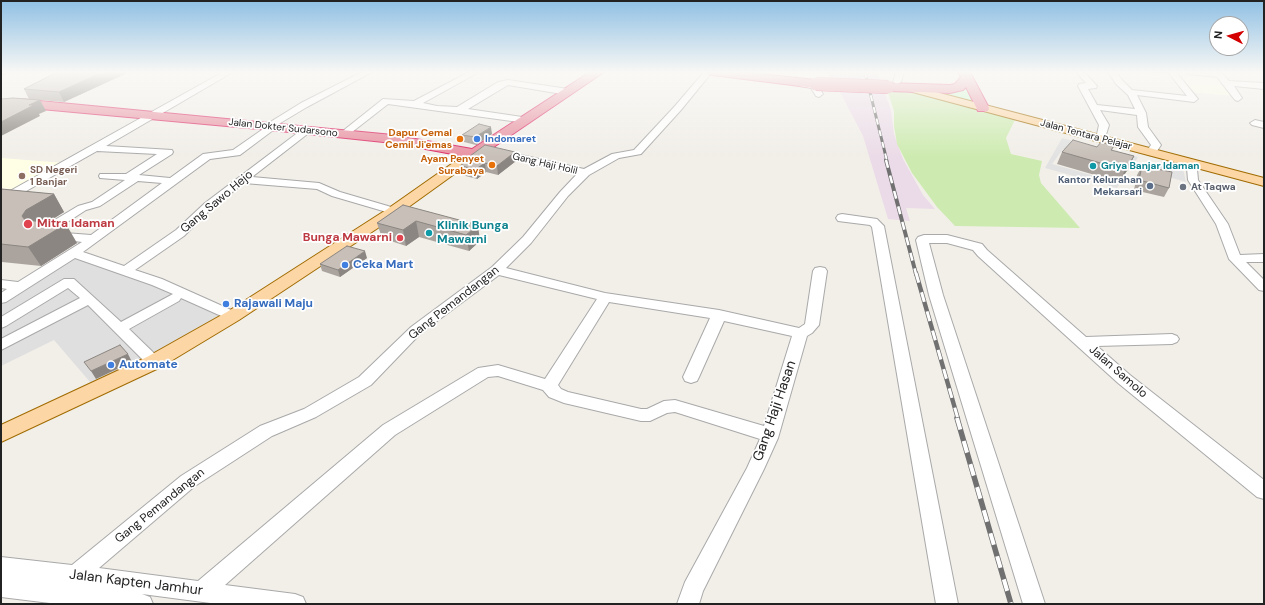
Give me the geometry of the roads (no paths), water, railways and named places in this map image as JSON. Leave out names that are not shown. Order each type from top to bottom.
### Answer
[{"type":"highway","points":[[1,105],[17,100]]},
{"type":"highway","name":"Jalan Dokter Sudarsono","points":[[20,100],[344,134],[478,152]]},
{"type":"highway","points":[[478,152],[556,100]]},
{"type":"highway","points":[[979,100],[983,108]]},
{"type":"main road","name":"Jalan Tentara Pelajar","points":[[954,100],[1264,182]]},
{"type":"main road","points":[[1,434],[154,362],[233,316],[394,212],[478,152]]},
{"type":"street","points":[[1,201],[178,100]]},
{"type":"street","points":[[1,298],[74,253],[207,156],[236,153],[272,126],[313,100]]},
{"type":"street","points":[[416,104],[422,100]]},
{"type":"street","points":[[459,110],[475,100]]},
{"type":"street","name":"Gang Pemandangan","points":[[76,575],[188,481],[266,431],[310,413],[365,381],[416,330],[496,270],[527,240],[564,194],[585,173],[616,156],[637,152],[684,100]]},
{"type":"street","points":[[1091,100],[1104,125],[1101,139]]},
{"type":"street","points":[[1134,100],[1141,113],[1143,127],[1156,145],[1152,152]]},
{"type":"street","points":[[344,134],[386,101],[526,120]]},
{"type":"street","points":[[1095,107],[1141,113]]},
{"type":"street","name":"Gang Sawo Hejo","points":[[125,271],[180,233],[209,205],[307,130]]},
{"type":"street","points":[[93,239],[41,234],[82,208],[96,204],[168,152],[96,148]]},
{"type":"street","name":"Gang Haji Holil","points":[[478,152],[585,173]]},
{"type":"street","points":[[1197,164],[1192,168],[1193,180],[1222,224],[1235,259],[1264,288]]},
{"type":"street","points":[[104,176],[174,181]]},
{"type":"street","points":[[242,180],[319,186],[336,194],[394,212]]},
{"type":"street","points":[[842,218],[873,222],[878,226],[947,604]]},
{"type":"street","name":"Jalan Samolo","points":[[1034,604],[936,295],[922,240],[924,239],[947,239],[978,247],[982,253],[1124,379],[1264,490]]},
{"type":"street","points":[[74,253],[157,282],[233,316]]},
{"type":"street","points":[[1235,259],[1264,258]]},
{"type":"street","points":[[496,270],[605,297],[719,315],[800,333],[807,330],[812,325],[820,271]]},
{"type":"street","points":[[22,334],[3,322],[68,282],[89,299],[154,362]]},
{"type":"street","points":[[1,284],[14,287],[22,286]]},
{"type":"street","points":[[550,386],[605,297]]},
{"type":"street","points":[[120,329],[174,298]]},
{"type":"street","points":[[1,345],[89,299]]},
{"type":"street","points":[[691,377],[719,315]]},
{"type":"street","name":"Gang Haji Hasan","points":[[688,604],[693,589],[755,469],[770,435],[800,333]]},
{"type":"street","points":[[1082,342],[1172,340]]},
{"type":"street","points":[[202,591],[389,430],[484,372],[498,370],[550,386],[554,393],[564,397],[641,415],[650,415],[664,407],[675,406],[770,435]]},
{"type":"street","name":"Jalan Kapten Jamhur","points":[[1,567],[76,575],[295,604]]},
{"type":"street","name":"Jalan Kapten Jamhur","points":[[1,587],[142,604]]},
{"type":"railway","points":[[872,100],[887,161]]},
{"type":"railway","points":[[886,160],[916,274]]},
{"type":"railway","points":[[916,273],[958,419]]},
{"type":"railway","points":[[957,418],[1011,604]]},
{"type":"place","name":"Dapur Cemal Cemil Ji'emas","points":[[460,139]]},
{"type":"place","name":"Indomaret","points":[[477,139]]},
{"type":"place","name":"Ayam Penyet Surabaya","points":[[492,165]]},
{"type":"place","name":"Griya Banjar Idaman","points":[[1093,166]]},
{"type":"place","name":"SD Negeri 1 Banjar","points":[[22,176]]},
{"type":"place","name":"Kantor Kelurahan Mekarsari","points":[[1150,186]]},
{"type":"place","name":"At Taqwa","points":[[1183,187]]},
{"type":"place","name":"Mitra Idaman","points":[[28,224]]},
{"type":"place","name":"Klinik Bunga Mawarni","points":[[429,233]]},
{"type":"place","name":"Bunga Mawarni","points":[[400,238]]},
{"type":"place","name":"Ceka Mart","points":[[345,265]]},
{"type":"place","name":"Rajawali Maju","points":[[226,304]]},
{"type":"place","name":"Automate","points":[[111,365]]}]
